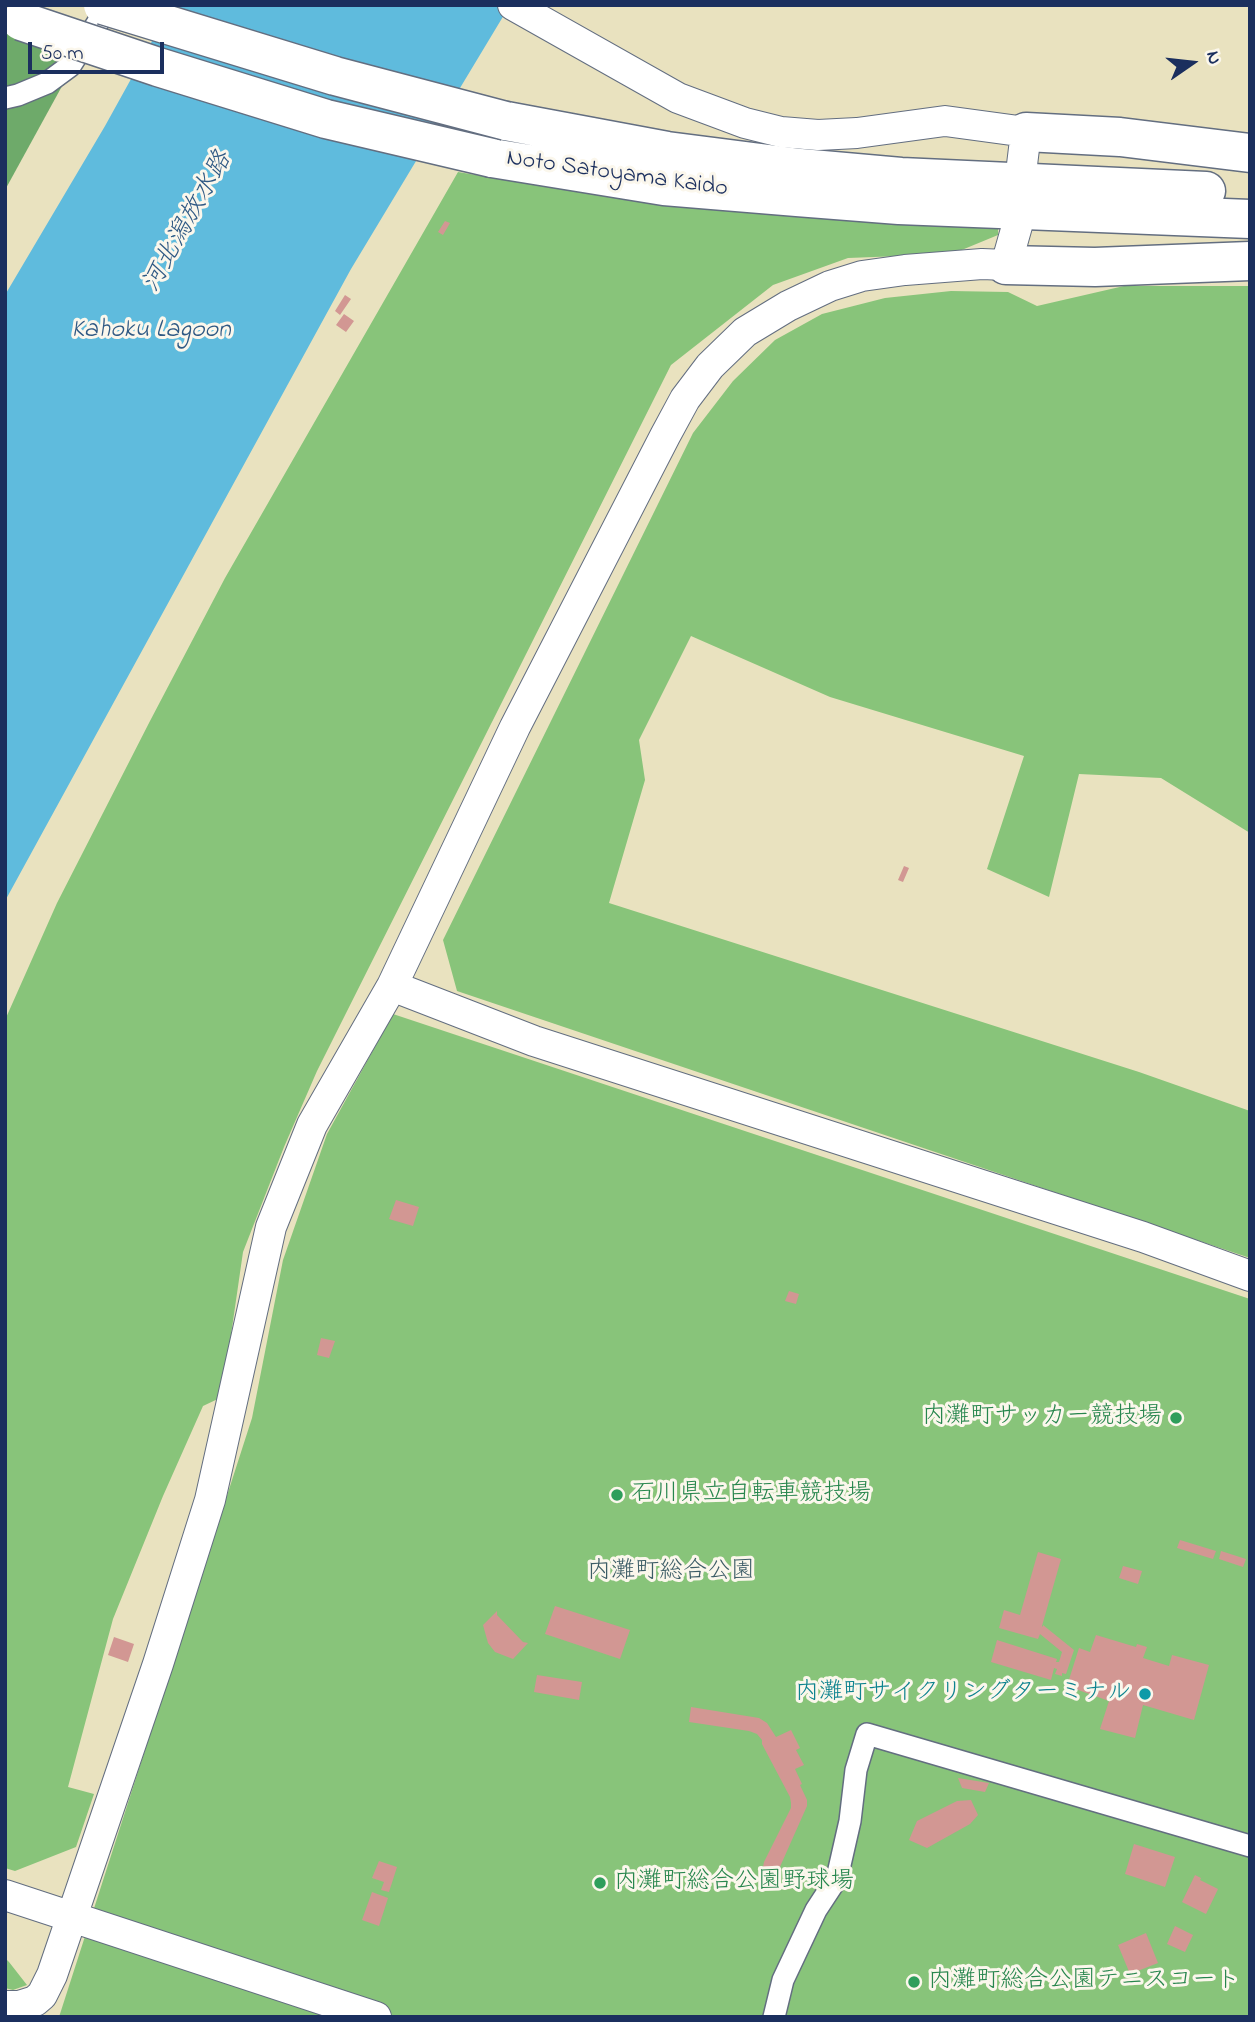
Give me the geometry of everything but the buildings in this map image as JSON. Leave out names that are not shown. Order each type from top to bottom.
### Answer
[{"type":"highway","name":"Noto Satoyama Kaido","points":[[103,5],[335,76],[506,121],[667,151],[800,168],[901,177],[1250,194]]},
{"type":"highway","name":"Noto Satoyama Kaido","points":[[13,18],[158,67],[326,119],[492,158],[664,186],[899,205],[1250,219]]},
{"type":"highway","points":[[1026,132],[1120,136],[1250,153]]},
{"type":"highway","points":[[1006,265],[1095,267],[1250,261]]},
{"type":"street","points":[[5,98],[47,83],[70,66],[110,5]]},
{"type":"street","points":[[514,6],[678,98],[745,123],[781,132],[818,135],[857,133],[945,121],[1026,132],[1021,173]]},
{"type":"street","points":[[5,2006],[19,2006],[35,2001],[42,1995],[72,1918],[210,1500],[271,1227],[312,1125],[392,986],[515,727],[685,399],[710,366],[745,332],[788,306],[830,286],[862,276],[982,264],[1006,265],[1017,226]]},
{"type":"street","points":[[392,986],[534,1041],[1143,1237],[1250,1276]]},
{"type":"street","points":[[774,2017],[783,1980],[816,1910],[837,1878],[850,1822],[856,1770],[867,1734],[1250,1846]]},
{"type":"street","points":[[5,1895],[376,2017]]},
{"type":"green space","points":[[5,33],[78,57],[5,190]]},
{"type":"green space","points":[[458,172],[652,204],[728,211],[979,221],[998,225],[998,235],[952,254],[848,258],[773,285],[671,365],[317,1071],[284,1147],[243,1252],[222,1397],[203,1406],[113,1619],[68,1787],[94,1794],[76,1847],[15,1871],[5,1868],[5,1020],[57,903],[225,578]]},
{"type":"green space","points":[[1124,286],[1250,286],[1250,833],[1161,778],[1079,774],[1049,897],[987,869],[1024,756],[830,697],[691,636],[639,740],[645,780],[609,903],[1139,1072],[1250,1111],[1250,1258],[457,991],[443,940],[693,433],[733,381],[775,340],[822,314],[885,298],[951,291],[1008,292],[1037,306]]},
{"type":"green space","name":"内灘町総合公園","points":[[393,1014],[1250,1299],[1250,2017],[59,2017],[252,1418],[283,1260],[327,1134]]},
{"type":"green space","points":[[5,1958],[27,1985],[13,1990],[5,1988]]},
{"type":"water","name":"Kahoku Lagoon","points":[[172,5],[510,5],[351,269],[5,901],[5,295],[105,126]]},
{"type":"place","name":"内灘町サッカー競技場","points":[[1176,1418]]},
{"type":"place","name":"石川県立自転車競技場","points":[[617,1495]]},
{"type":"place","name":"内灘町サイクリングターミナル","points":[[1145,1694]]},
{"type":"place","name":"内灘町総合公園野球場","points":[[600,1883]]},
{"type":"place","name":"内灘町総合公園テニスコート","points":[[914,1982]]},
{"type":"water label","name":"河北潟放水路","points":[[189,223]]}]
